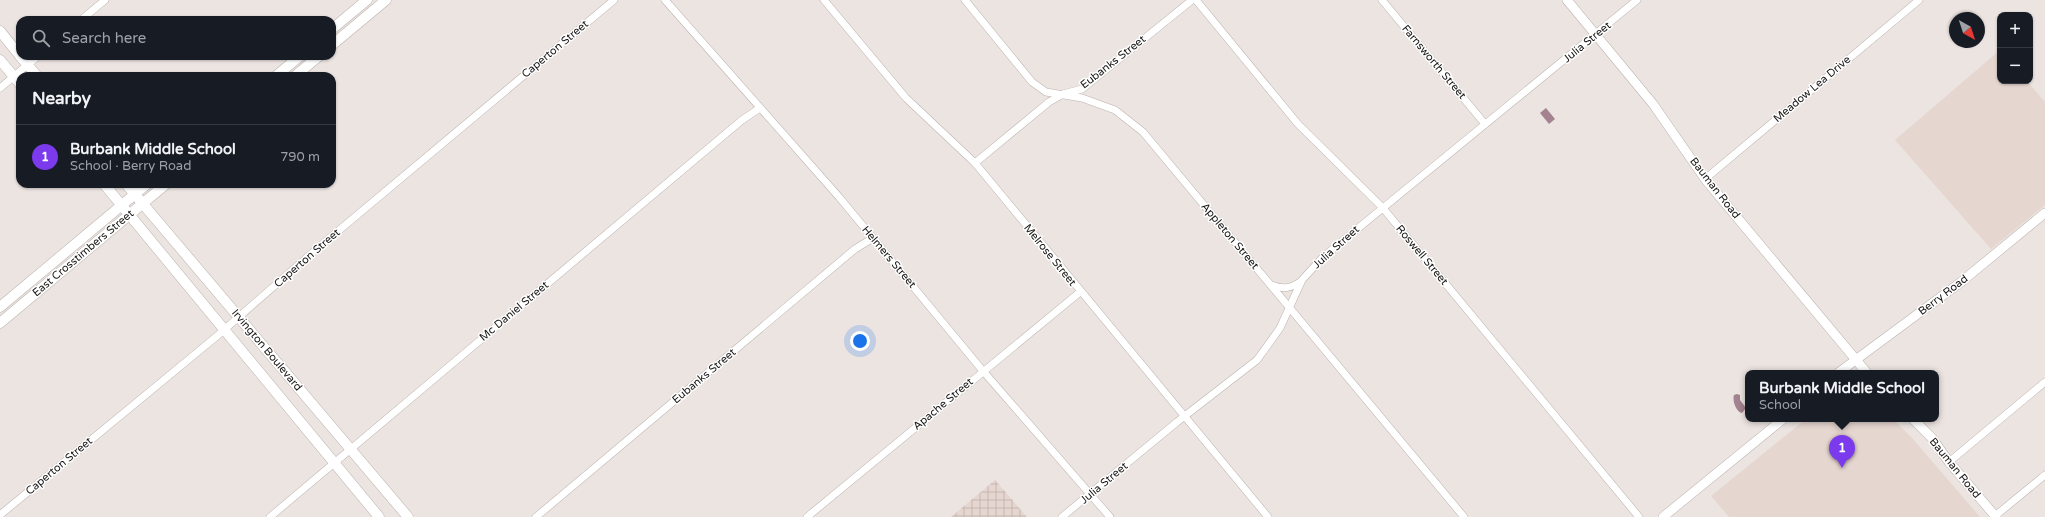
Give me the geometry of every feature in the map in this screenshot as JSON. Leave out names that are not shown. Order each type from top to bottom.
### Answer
[{"type":"main road","points":[[336,26],[367,0]]},
{"type":"main road","points":[[336,42],[386,0]]},
{"type":"main road","points":[[336,28],[346,34]]},
{"type":"main road","points":[[0,32],[16,51]]},
{"type":"main road","points":[[0,60],[16,79]]},
{"type":"main road","points":[[24,60],[34,72]]},
{"type":"main road","points":[[281,72],[295,60]]},
{"type":"main road","points":[[300,72],[314,60]]},
{"type":"main road","name":"Irvington Boulevard","points":[[107,188],[379,517]]},
{"type":"main road","name":"Irvington Boulevard","points":[[129,188],[408,517]]},
{"type":"main road","name":"East Crosstimbers Street","points":[[0,307],[142,188]]},
{"type":"main road","name":"East Crosstimbers Street","points":[[0,323],[161,188]]},
{"type":"main road","points":[[17,292],[25,302]]},
{"type":"street","points":[[86,16],[105,0]]},
{"type":"street","name":"Caperton Street","points":[[0,515],[224,330],[614,0]]},
{"type":"street","name":"Helmers Street","points":[[665,0],[873,238],[983,371],[1110,517]]},
{"type":"street","name":"Melrose Street","points":[[824,0],[906,98],[975,163],[1080,292],[1268,517]]},
{"type":"street","points":[[964,0],[1032,82],[1046,92],[1049,102]]},
{"type":"street","name":"Eubanks Street","points":[[975,163],[1049,102],[1063,94],[1082,89],[1192,0]]},
{"type":"street","name":"Roswell Street","points":[[1196,0],[1298,124],[1382,207],[1639,517]]},
{"type":"street","name":"Farnsworth Street","points":[[1382,0],[1485,124]]},
{"type":"street","name":"Bauman Road","points":[[1567,0],[1653,104],[1705,179],[1864,370]]},
{"type":"street","name":"Julia Street","points":[[1062,517],[1185,416],[1257,360],[1280,328],[1302,280],[1323,257],[1382,207],[1637,0]]},
{"type":"street","name":"Meadow Lea Drive","points":[[1705,179],[1919,0]]},
{"type":"street","points":[[23,72],[34,60]]},
{"type":"street","points":[[0,88],[16,80]]},
{"type":"street","points":[[1082,89],[1082,98]]},
{"type":"street","name":"Appleton Street","points":[[1046,92],[1082,98],[1115,110],[1143,132],[1464,517]]},
{"type":"street","name":"Mc Daniel Street","points":[[270,517],[736,125],[760,108]]},
{"type":"street","name":"Berry Road","points":[[1841,370],[1854,359],[1961,282],[2045,213]]},
{"type":"street","name":"Eubanks Street","points":[[536,517],[855,249],[873,238]]},
{"type":"street","points":[[1270,284],[1281,288],[1287,288],[1293,287],[1302,280]]},
{"type":"street","name":"Apache Street","points":[[807,517],[1080,292]]},
{"type":"street","points":[[1949,462],[2045,382]]},
{"type":"street","points":[[1663,517],[1779,422]]},
{"type":"street","name":"Bauman Road","points":[[1917,422],[1932,438],[1949,462],[1996,516]]},
{"type":"street","points":[[1996,516],[2045,475]]},
{"type":"shaded area","points":[[1997,53],[1997,84],[2030,84],[2045,102],[2045,205],[1991,249],[1895,140]]},
{"type":"shaded area","points":[[1546,108],[1555,119],[1549,124],[1540,113]]},
{"type":"shaded area","points":[[1734,395],[1740,395],[1740,400],[1745,407],[1742,413],[1736,408],[1734,403]]},
{"type":"shaded area","points":[[1802,422],[1896,422],[1913,439],[1980,517],[1729,517],[1711,496]]},
{"type":"shaded area","points":[[995,480],[1027,517],[951,517]]},
{"type":"place","name":"Burbank Middle School","points":[[1842,468]]}]
